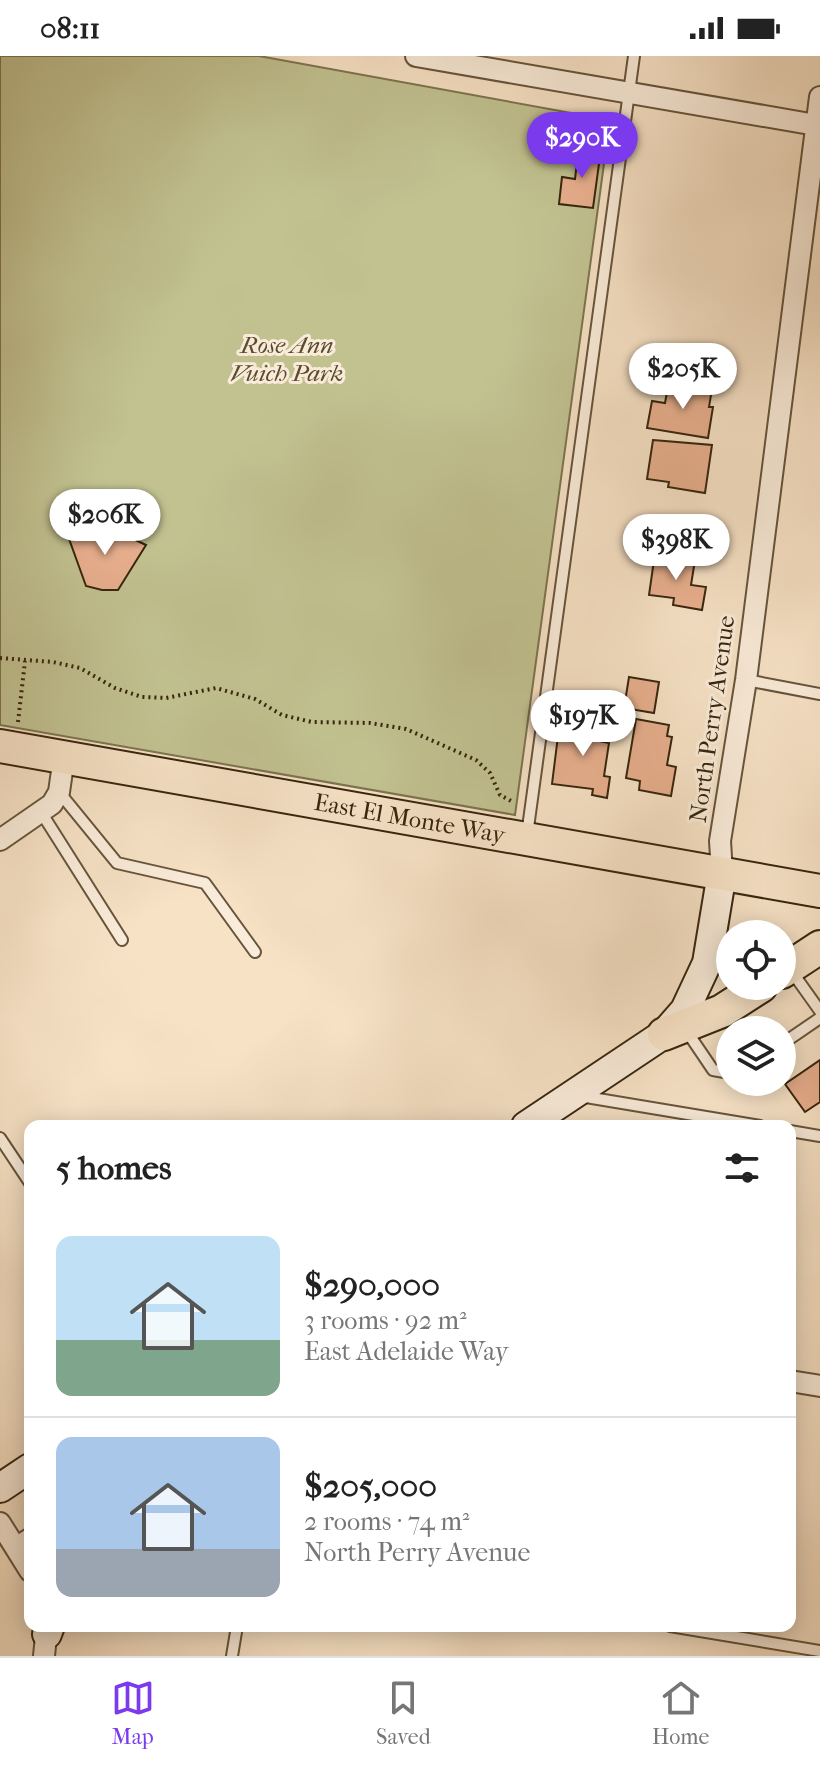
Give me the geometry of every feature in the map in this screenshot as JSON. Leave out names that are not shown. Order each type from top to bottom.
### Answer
[{"type":"main road","name":"East El Monte Way","points":[[8,737],[64,757],[529,823],[722,873],[820,891]]},
{"type":"main road","points":[[796,963],[820,947]]},
{"type":"main road","points":[[664,1034],[722,1011],[739,1000]]},
{"type":"street","points":[[416,56],[448,59],[816,125]]},
{"type":"street","name":"North Perry Avenue","points":[[722,873],[720,841],[746,680],[820,97]]},
{"type":"street","points":[[0,840],[52,804],[59,792],[64,757]]},
{"type":"street","points":[[535,1120],[664,1034],[690,1002],[707,963],[722,873]]},
{"type":"street","points":[[796,1382],[820,1386]]},
{"type":"street","points":[[0,1488],[24,1472]]},
{"type":"street","points":[[0,1523],[22,1538]]},
{"type":"lane","points":[[529,823],[634,56]]},
{"type":"lane","points":[[746,680],[820,694]]},
{"type":"lane","points":[[59,792],[117,863],[205,883],[255,952]]},
{"type":"lane","points":[[41,812],[122,940]]},
{"type":"lane","points":[[796,983],[820,1011]]},
{"type":"lane","points":[[796,1034],[820,1018]]},
{"type":"lane","points":[[664,1034],[690,1036],[716,1071]]},
{"type":"lane","points":[[571,1095],[723,1120]]},
{"type":"lane","points":[[796,1132],[820,1136]]},
{"type":"lane","points":[[0,1138],[24,1174]]},
{"type":"lane","points":[[232,1656],[236,1632]]},
{"type":"lane","points":[[706,1632],[820,1651]]},
{"type":"path","points":[[0,658],[53,662],[80,668],[115,688],[142,697],[166,698],[216,688],[255,699],[282,715],[312,722],[370,723],[406,729],[476,760],[490,773],[500,795],[511,802],[529,823]]},
{"type":"path","points":[[8,737],[25,661]]},
{"type":"green space","name":"Rose Ann Vuich Park","points":[[0,56],[259,56],[610,120],[515,815],[0,725]]},
{"type":"building","points":[[579,146],[601,149],[593,208],[559,204],[562,177],[575,179]]},
{"type":"building","points":[[669,381],[712,389],[709,407],[713,407],[708,438],[647,428],[652,401],[665,403]]},
{"type":"building","points":[[653,440],[712,445],[705,493],[668,487],[669,482],[647,479]]},
{"type":"building","points":[[108,527],[146,545],[118,590],[86,586],[68,536]]},
{"type":"building","points":[[655,553],[695,560],[691,585],[706,587],[702,610],[673,605],[674,598],[649,595]]},
{"type":"building","points":[[629,677],[659,682],[654,713],[624,708]]},
{"type":"building","points":[[575,717],[602,720],[599,741],[609,743],[604,776],[610,777],[607,798],[592,795],[593,789],[552,784],[558,736],[572,738]]},
{"type":"building","points":[[636,719],[669,725],[667,736],[672,737],[667,765],[676,767],[671,796],[639,790],[640,781],[626,778]]},
{"type":"building","points":[[820,1060],[820,1102],[805,1112],[794,1096],[796,1096],[796,1076]]}]
